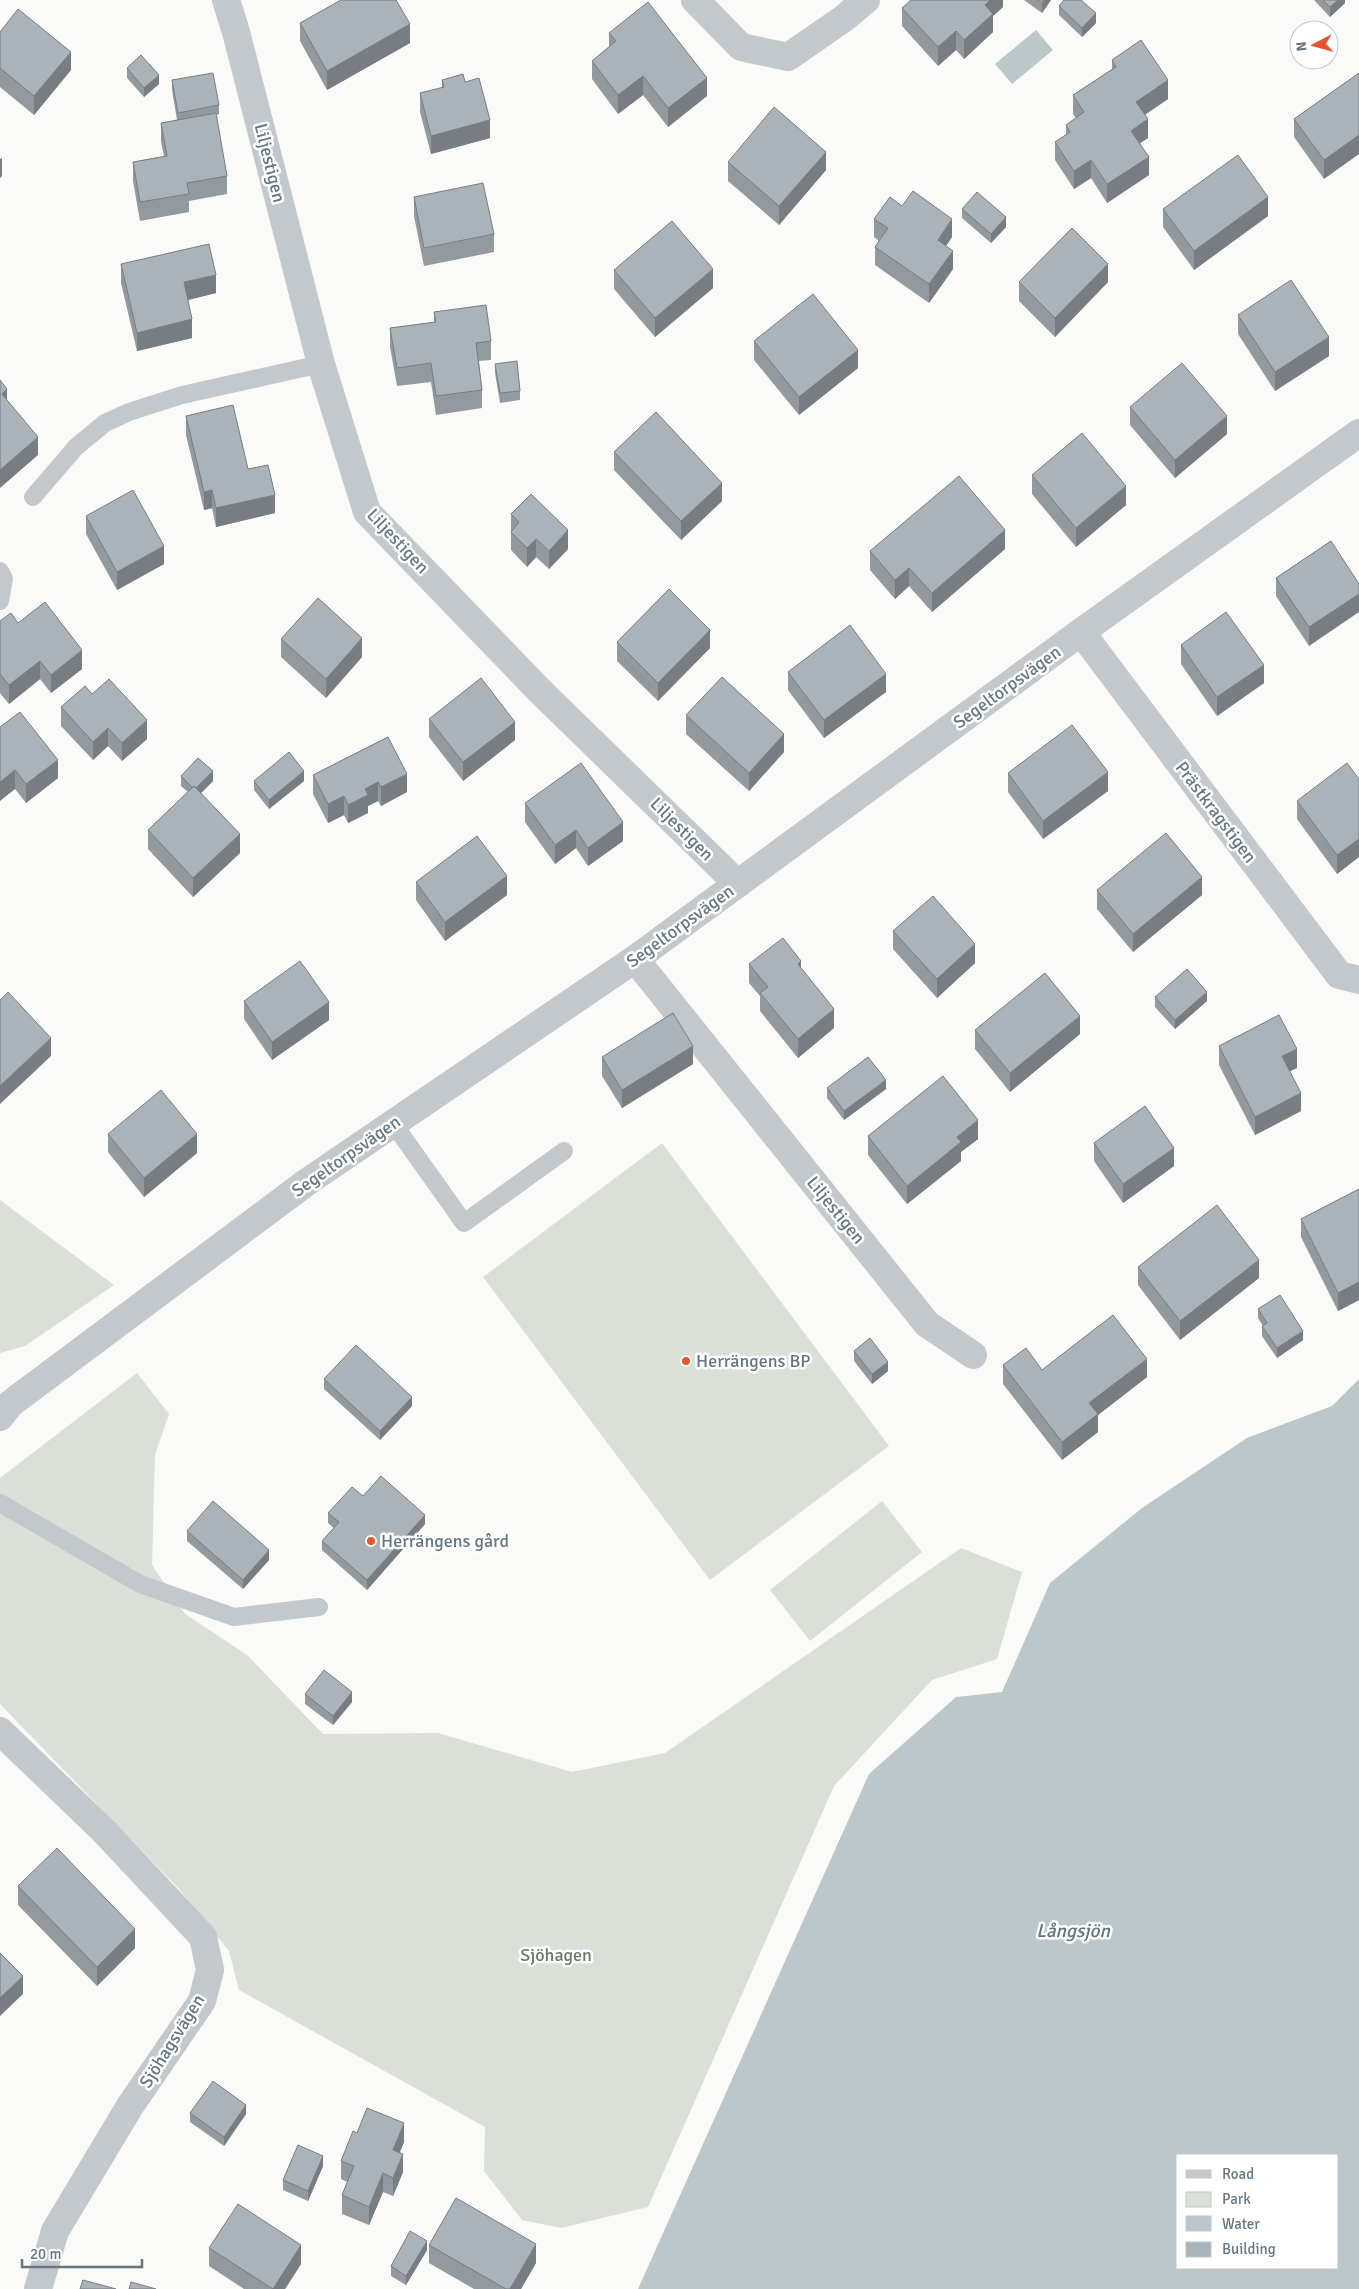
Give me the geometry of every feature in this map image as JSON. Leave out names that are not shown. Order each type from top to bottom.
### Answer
[{"type":"street","name":"Liljestigen","points":[[226,0],[236,32],[321,364],[368,512],[540,691],[738,884]]},
{"type":"street","points":[[695,0],[741,48],[788,57],[843,19],[866,0]]},
{"type":"street","name":"Segeltorpsvägen","points":[[3,1408],[307,1182],[635,959],[1081,632],[1359,433]]},
{"type":"street","name":"Prästkragstigen","points":[[1081,632],[1339,974],[1359,980]]},
{"type":"street","name":"Liljestigen","points":[[635,959],[927,1324],[973,1355]]},
{"type":"street","name":"Sjöhagsvägen","points":[[0,1732],[104,1831],[197,1930],[203,1937],[210,1970],[202,2001],[130,2106],[56,2230],[38,2289]]},
{"type":"lane","points":[[34,497],[76,447],[105,423],[129,412],[182,394],[321,364]]},
{"type":"lane","points":[[0,571],[4,578],[0,601]]},
{"type":"lane","points":[[393,1123],[464,1223],[564,1151]]},
{"type":"lane","points":[[0,1503],[140,1584],[234,1617],[319,1607]]},
{"type":"green space","name":"Herrängens BP","points":[[662,1143],[889,1446],[710,1580],[483,1277]]},
{"type":"green space","points":[[0,1200],[114,1285],[25,1346],[0,1353]]},
{"type":"green space","name":"Sjöhagen","points":[[137,1373],[169,1414],[155,1455],[152,1565],[185,1614],[247,1655],[323,1734],[438,1733],[572,1772],[665,1753],[961,1548],[1022,1572],[997,1659],[932,1680],[834,1786],[648,2207],[561,2228],[522,2220],[484,2171],[485,2127],[239,1990],[229,1951],[178,1888],[0,1704],[0,1478]]},
{"type":"green space","points":[[882,1501],[922,1552],[810,1641],[770,1590]]},
{"type":"water","points":[[1036,30],[1053,50],[1012,84],[995,64]]},
{"type":"water","name":"Långsjön","points":[[1359,1379],[1359,2289],[638,2289],[869,1774],[956,1697],[1002,1692],[1050,1583],[1142,1508],[1247,1438],[1332,1406]]},
{"type":"building","points":[[341,0],[396,0],[410,24],[327,71],[300,23]]},
{"type":"building","points":[[911,0],[990,0],[985,5],[993,14],[964,40],[956,31],[938,47],[902,8]]},
{"type":"building","points":[[1064,0],[1081,0],[1096,13],[1082,28],[1059,6]]},
{"type":"building","points":[[1323,0],[1338,0],[1330,7]]},
{"type":"building","points":[[648,2],[707,78],[668,108],[643,76],[618,95],[592,61],[616,41],[609,33]]},
{"type":"building","points":[[18,9],[71,52],[34,96],[0,68],[0,32]]},
{"type":"building","points":[[1141,40],[1168,80],[1136,102],[1148,119],[1131,131],[1149,157],[1107,184],[1091,160],[1074,171],[1055,142],[1070,132],[1066,125],[1084,112],[1073,95],[1116,67],[1112,60]]},
{"type":"building","points":[[141,55],[159,75],[144,88],[127,68]]},
{"type":"building","points":[[213,73],[219,105],[178,113],[172,80]]},
{"type":"building","points":[[1359,73],[1359,135],[1324,160],[1294,119]]},
{"type":"building","points":[[463,74],[465,82],[479,78],[490,120],[431,136],[420,93],[444,87],[442,80]]},
{"type":"building","points":[[774,107],[826,152],[779,206],[728,162]]},
{"type":"building","points":[[216,113],[227,176],[187,183],[189,194],[140,202],[133,162],[167,156],[161,123]]},
{"type":"building","points":[[1238,155],[1268,197],[1194,251],[1163,209]]},
{"type":"building","points":[[483,183],[494,234],[424,248],[414,197]]},
{"type":"building","points":[[913,191],[952,219],[938,240],[953,251],[929,284],[875,247],[888,228],[874,219],[890,197],[902,206]]},
{"type":"building","points":[[977,192],[1006,217],[991,234],[962,209]]},
{"type":"building","points":[[672,221],[713,269],[655,318],[614,270]]},
{"type":"building","points":[[1072,228],[1108,264],[1055,318],[1019,282]]},
{"type":"building","points":[[209,244],[216,275],[184,282],[192,319],[137,333],[121,264]]},
{"type":"building","points":[[1291,280],[1329,337],[1275,372],[1238,315]]},
{"type":"building","points":[[813,294],[858,350],[799,397],[754,341]]},
{"type":"building","points":[[486,305],[491,341],[476,343],[482,390],[436,396],[431,363],[397,368],[390,328],[436,322],[434,312]]},
{"type":"building","points":[[517,361],[520,391],[500,393],[495,364]]},
{"type":"building","points":[[1182,363],[1227,416],[1175,460],[1130,407]]},
{"type":"building","points":[[0,380],[7,389],[2,394],[38,437],[0,470]]},
{"type":"building","points":[[233,405],[248,469],[268,465],[275,495],[216,508],[212,490],[204,492],[186,416]]},
{"type":"building","points":[[656,412],[722,483],[681,521],[614,452]]},
{"type":"building","points":[[1082,433],[1126,486],[1076,528],[1032,475]]},
{"type":"building","points":[[959,476],[1005,530],[932,593],[909,568],[895,580],[870,551]]},
{"type":"building","points":[[133,490],[164,546],[117,572],[86,516]]},
{"type":"building","points":[[531,494],[568,530],[549,551],[536,539],[527,548],[511,532],[519,522],[511,514]]},
{"type":"building","points":[[1331,541],[1359,584],[1359,594],[1309,627],[1276,578]]},
{"type":"building","points":[[669,589],[710,630],[658,683],[617,642]]},
{"type":"building","points":[[318,598],[362,638],[326,679],[281,639]]},
{"type":"building","points":[[45,602],[82,650],[51,675],[40,661],[9,685],[0,674],[0,621],[11,613],[18,623]]},
{"type":"building","points":[[1226,612],[1264,665],[1217,697],[1181,645]]},
{"type":"building","points":[[850,625],[886,674],[824,720],[788,672]]},
{"type":"building","points":[[722,677],[784,734],[749,773],[686,715]]},
{"type":"building","points":[[481,678],[515,722],[463,762],[429,719]]},
{"type":"building","points":[[109,679],[147,720],[122,743],[108,728],[93,742],[61,707],[85,686],[92,694]]},
{"type":"building","points":[[20,712],[58,760],[26,784],[15,770],[0,782],[0,727]]},
{"type":"building","points":[[1072,725],[1108,772],[1043,821],[1008,773]]},
{"type":"building","points":[[388,737],[407,774],[381,787],[378,782],[365,789],[368,795],[348,805],[344,796],[328,804],[313,775]]},
{"type":"building","points":[[289,752],[304,771],[269,800],[254,781]]},
{"type":"building","points":[[198,758],[213,771],[196,788],[194,786],[193,788],[181,776]]},
{"type":"building","points":[[581,763],[623,822],[588,848],[576,830],[555,845],[525,803]]},
{"type":"building","points":[[1347,763],[1359,779],[1359,839],[1337,855],[1297,801]]},
{"type":"building","points":[[194,786],[240,834],[193,878],[148,830]]},
{"type":"building","points":[[1166,833],[1202,877],[1133,934],[1097,890]]},
{"type":"building","points":[[477,836],[507,876],[445,922],[416,882]]},
{"type":"building","points":[[933,896],[975,944],[937,979],[893,931]]},
{"type":"building","points":[[783,938],[801,961],[798,964],[834,1009],[798,1039],[760,993],[768,987],[749,964]]},
{"type":"building","points":[[300,961],[329,1002],[272,1042],[244,1001]]},
{"type":"building","points":[[1187,969],[1207,992],[1175,1020],[1155,997]]},
{"type":"building","points":[[1045,973],[1080,1016],[1010,1073],[975,1030]]},
{"type":"building","points":[[8,992],[51,1038],[0,1086],[0,1000]]},
{"type":"building","points":[[673,1013],[693,1046],[622,1090],[602,1057]]},
{"type":"building","points":[[1279,1015],[1297,1049],[1282,1056],[1301,1093],[1255,1117],[1219,1046]]},
{"type":"building","points":[[868,1057],[886,1080],[844,1111],[827,1088]]},
{"type":"building","points":[[943,1076],[978,1120],[957,1137],[961,1142],[907,1186],[868,1136]]},
{"type":"building","points":[[161,1090],[197,1134],[144,1178],[108,1134]]},
{"type":"building","points":[[1145,1106],[1174,1148],[1123,1184],[1094,1143]]},
{"type":"building","points":[[1359,1189],[1359,1282],[1338,1293],[1301,1219]]},
{"type":"building","points":[[1217,1205],[1259,1260],[1180,1321],[1138,1267]]},
{"type":"building","points":[[1280,1295],[1303,1331],[1277,1348],[1262,1326],[1267,1323],[1258,1309]]},
{"type":"building","points":[[1113,1315],[1147,1359],[1089,1403],[1098,1414],[1062,1442],[1003,1365],[1026,1348],[1042,1370]]},
{"type":"building","points":[[870,1338],[888,1362],[872,1374],[854,1351]]},
{"type":"building","points":[[356,1345],[412,1397],[380,1431],[324,1379]]},
{"type":"building","name":"Herrängens gård","points":[[381,1476],[425,1515],[367,1580],[322,1541],[339,1522],[328,1513],[352,1487],[363,1496]]},
{"type":"building","points":[[213,1501],[269,1550],[243,1580],[187,1531]]},
{"type":"building","points":[[324,1670],[352,1692],[333,1716],[305,1694]]},
{"type":"building","points":[[57,1848],[135,1929],[97,1967],[18,1886]]},
{"type":"building","points":[[0,1953],[23,1976],[0,1998]]},
{"type":"building","points":[[213,2081],[246,2105],[224,2137],[190,2113]]},
{"type":"building","points":[[367,2108],[404,2123],[393,2150],[403,2154],[393,2178],[383,2173],[369,2207],[342,2195],[354,2166],[341,2161],[353,2131],[357,2133]]},
{"type":"building","points":[[298,2145],[323,2156],[308,2191],[283,2180]]},
{"type":"building","points":[[456,2198],[536,2244],[510,2289],[506,2289],[429,2245]]},
{"type":"building","points":[[238,2204],[301,2245],[273,2289],[209,2248]]},
{"type":"building","points":[[410,2231],[427,2241],[406,2276],[391,2266]]},
{"type":"building","points":[[83,2280],[116,2289],[80,2289]]},
{"type":"building","points":[[131,2282],[156,2289],[129,2289]]},
{"type":"place","name":"Herrängens BP","points":[[686,1361]]},
{"type":"place","name":"Herrängens gård","points":[[371,1541]]}]
